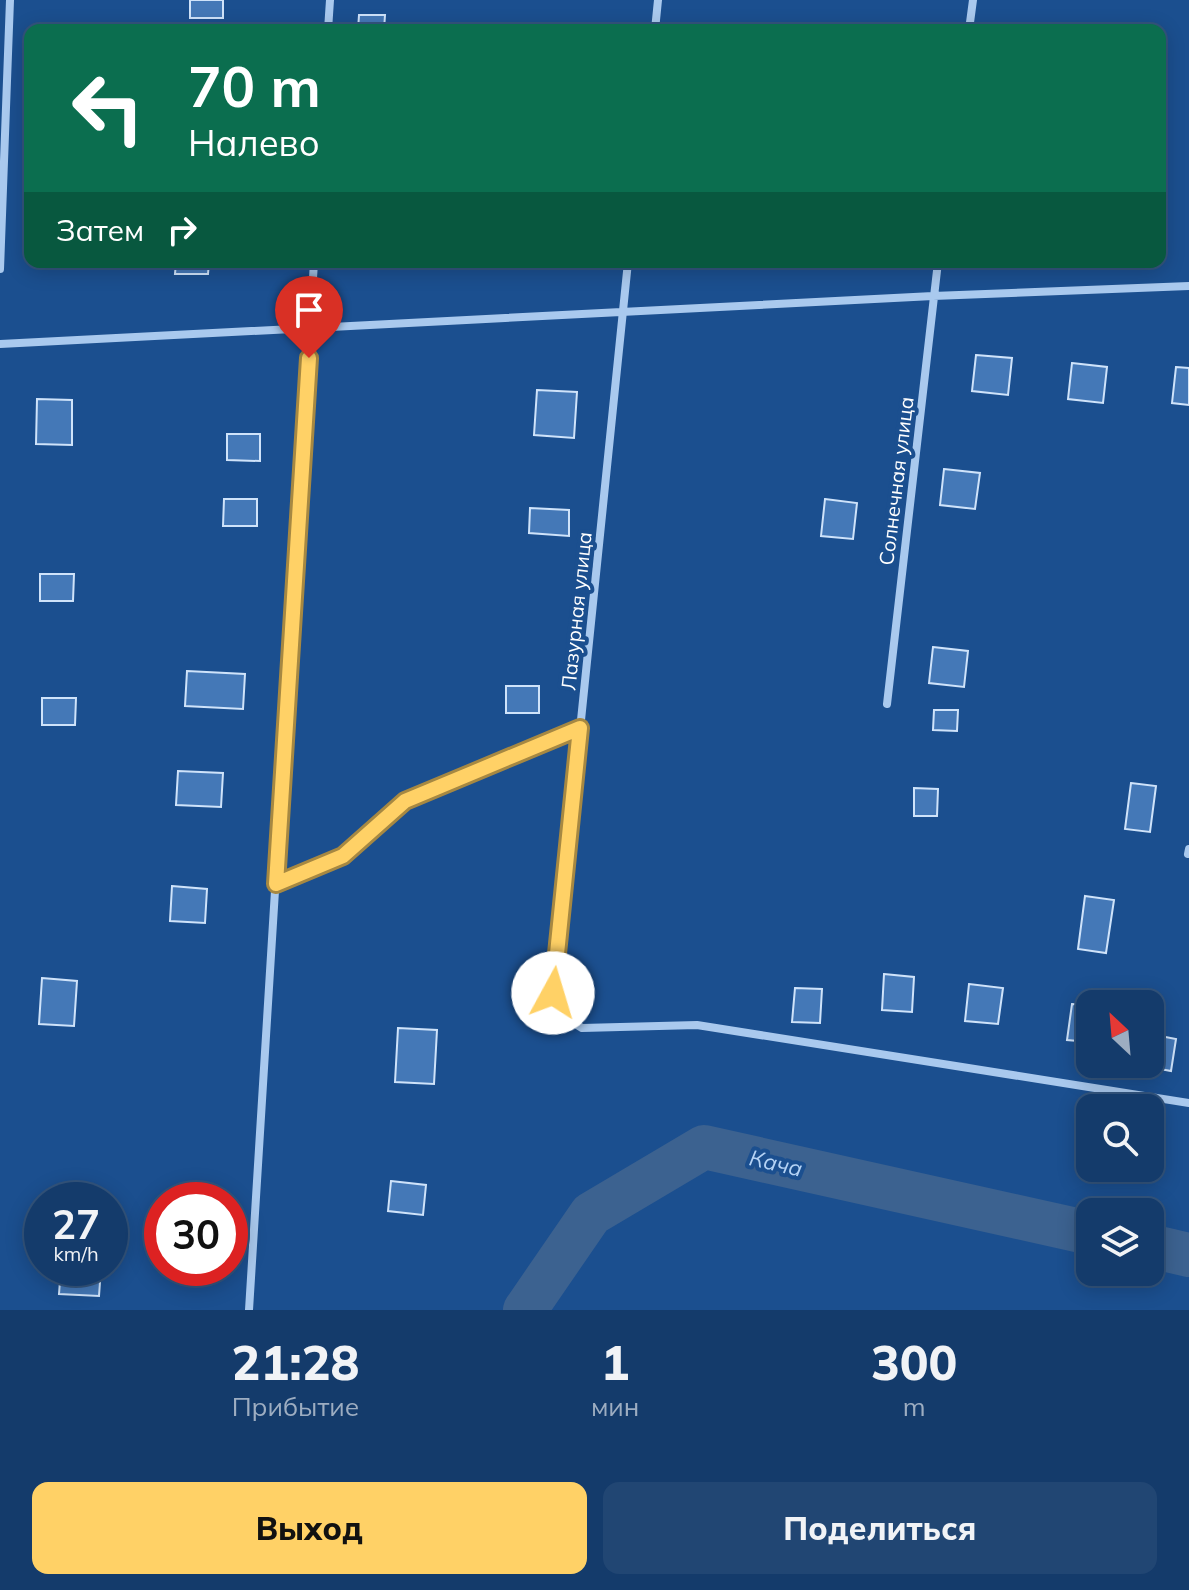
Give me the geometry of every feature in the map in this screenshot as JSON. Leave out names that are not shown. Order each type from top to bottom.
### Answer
[{"type":"street","points":[[0,269],[10,0]]},
{"type":"street","points":[[328,24],[330,0]]},
{"type":"street","points":[[656,24],[658,0]]},
{"type":"street","points":[[970,24],[973,0]]},
{"type":"street","points":[[249,1310],[314,268]]},
{"type":"street","name":"Лазурная улица","points":[[627,268],[553,993],[561,1015],[582,1028],[697,1025],[1189,1103]]},
{"type":"street","name":"Солнечная улица","points":[[887,704],[937,268]]},
{"type":"street","points":[[0,344],[622,311],[1189,286]]},
{"type":"lane","points":[[276,884],[343,856],[405,801],[580,728]]},
{"type":"building","points":[[190,0],[223,0],[223,18],[190,18]]},
{"type":"building","points":[[359,15],[385,15],[384,24],[358,24]]},
{"type":"building","points":[[176,268],[208,268],[208,274],[175,274]]},
{"type":"building","points":[[976,355],[1012,358],[1008,395],[972,391]]},
{"type":"building","points":[[1072,363],[1107,367],[1103,403],[1068,399]]},
{"type":"building","points":[[1176,367],[1189,368],[1189,405],[1172,403]]},
{"type":"building","points":[[537,390],[577,392],[574,438],[534,435]]},
{"type":"building","points":[[37,399],[72,400],[72,445],[36,444]]},
{"type":"building","points":[[227,434],[260,434],[260,461],[227,460]]},
{"type":"building","points":[[944,469],[980,473],[975,509],[940,505]]},
{"type":"building","points":[[224,499],[257,499],[257,526],[223,526]]},
{"type":"building","points":[[825,499],[857,503],[853,539],[821,536]]},
{"type":"building","points":[[530,508],[569,510],[569,536],[529,533]]},
{"type":"building","points":[[40,574],[74,574],[73,601],[40,601]]},
{"type":"building","points":[[933,647],[968,651],[964,687],[929,683]]},
{"type":"building","points":[[187,671],[245,674],[243,709],[185,706]]},
{"type":"building","points":[[506,686],[539,686],[539,713],[506,713]]},
{"type":"building","points":[[42,698],[76,698],[75,725],[42,725]]},
{"type":"building","points":[[934,710],[958,710],[957,731],[933,730]]},
{"type":"building","points":[[178,771],[223,773],[221,807],[176,805]]},
{"type":"building","points":[[1131,783],[1156,786],[1150,832],[1125,829]]},
{"type":"building","points":[[914,788],[938,789],[937,816],[914,816]]},
{"type":"building","points":[[172,886],[207,889],[205,923],[170,921]]},
{"type":"building","points":[[1085,896],[1114,900],[1106,953],[1078,949]]},
{"type":"building","points":[[884,974],[914,977],[912,1012],[882,1010]]},
{"type":"building","points":[[42,978],[77,981],[74,1026],[39,1024]]},
{"type":"building","points":[[969,984],[1003,988],[998,1024],[965,1021]]},
{"type":"building","points":[[795,988],[822,989],[820,1023],[792,1022]]},
{"type":"building","points":[[1072,1004],[1076,1004],[1076,1041],[1067,1040]]},
{"type":"building","points":[[398,1028],[437,1030],[434,1084],[395,1082]]},
{"type":"building","points":[[1164,1037],[1176,1039],[1171,1071],[1164,1070]]},
{"type":"building","points":[[391,1181],[426,1185],[423,1215],[388,1211]]},
{"type":"building","points":[[60,1286],[100,1286],[99,1296],[59,1294]]},
{"type":"waterway","name":"Кача","points":[[525,1310],[591,1214],[704,1147],[1076,1230]]},
{"type":"waterway","name":"Кача","points":[[1164,1249],[1189,1255]]},
{"type":"route","points":[[309,358],[276,884],[343,856],[405,801],[580,728],[553,993]]}]
